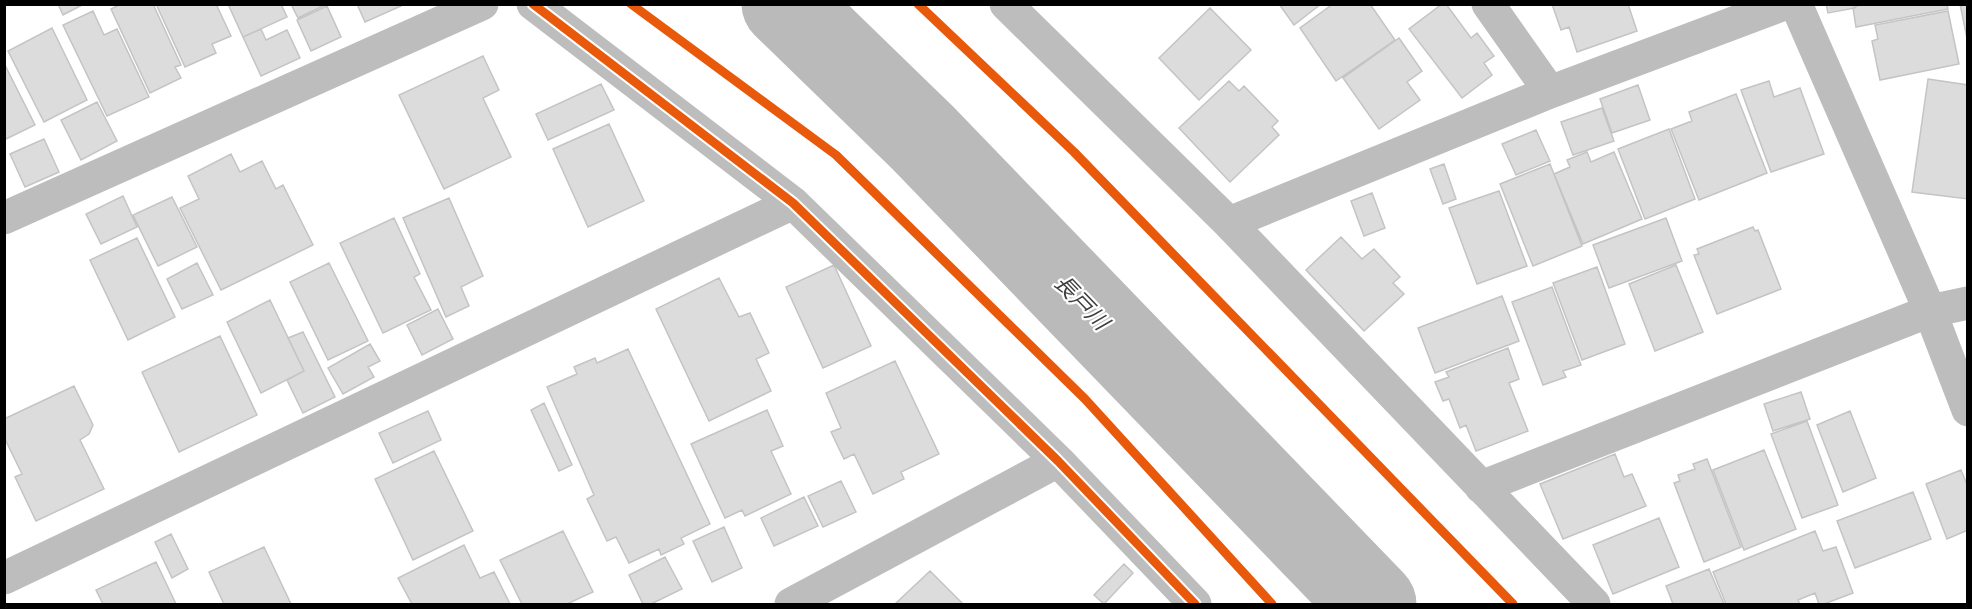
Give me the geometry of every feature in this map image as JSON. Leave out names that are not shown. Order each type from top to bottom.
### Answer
[{"type":"street","points":[[4,218],[482,4]]},
{"type":"street","points":[[532,4],[793,203],[1058,461],[1195,604]]},
{"type":"street","points":[[1005,4],[1229,223],[1594,604]]},
{"type":"street","points":[[1488,4],[1550,92]]},
{"type":"street","points":[[1229,223],[1550,92],[1784,4]]},
{"type":"street","points":[[1796,4],[1930,311],[1968,410]]},
{"type":"street","points":[[4,578],[793,203]]},
{"type":"street","points":[[1482,487],[1930,311],[1968,303]]},
{"type":"street","points":[[791,604],[1058,461]]},
{"type":"building","points":[[58,4],[84,4],[63,15]]},
{"type":"building","points":[[121,4],[153,4],[181,65],[175,67],[181,78],[150,93],[111,9]]},
{"type":"building","points":[[156,4],[216,4],[231,36],[212,44],[216,53],[185,67]]},
{"type":"building","points":[[228,4],[281,4],[287,17],[243,37]]},
{"type":"building","points":[[291,4],[327,4],[298,18]]},
{"type":"building","points":[[357,4],[401,4],[401,6],[365,22]]},
{"type":"building","points":[[1279,4],[1321,4],[1294,25]]},
{"type":"building","points":[[1333,4],[1370,4],[1395,40],[1336,81],[1300,28]]},
{"type":"building","points":[[1442,4],[1446,4],[1471,38],[1477,33],[1494,56],[1484,63],[1492,75],[1462,98],[1409,29]]},
{"type":"building","points":[[1552,4],[1628,4],[1637,31],[1577,52],[1569,27],[1561,30]]},
{"type":"building","points":[[1826,4],[1854,4],[1855,8],[1828,13]]},
{"type":"building","points":[[1861,4],[1947,4],[1948,9],[1856,27],[1853,8]]},
{"type":"building","points":[[1960,4],[1968,4],[1968,43]]},
{"type":"building","points":[[327,6],[341,37],[311,51],[297,20]]},
{"type":"building","points":[[1210,8],[1251,50],[1199,100],[1159,58]]},
{"type":"building","points":[[93,11],[104,35],[117,29],[149,97],[107,116],[63,25]]},
{"type":"building","points":[[1948,11],[1959,64],[1880,80],[1872,41],[1878,39],[1875,25]]},
{"type":"building","points":[[52,28],[87,100],[44,122],[8,51]]},
{"type":"building","points":[[261,29],[266,40],[287,30],[300,58],[261,76],[243,37]]},
{"type":"building","points":[[1399,38],[1422,71],[1407,82],[1420,100],[1379,129],[1343,78]]},
{"type":"building","points":[[483,56],[499,90],[483,98],[511,157],[444,189],[399,95]]},
{"type":"building","points":[[4,63],[35,125],[4,140]]},
{"type":"building","points":[[1928,79],[1968,85],[1968,199],[1912,192]]},
{"type":"building","points":[[1229,81],[1239,91],[1244,86],[1278,121],[1272,127],[1279,135],[1230,182],[1179,128]]},
{"type":"building","points":[[1769,81],[1774,97],[1800,88],[1824,154],[1771,172],[1741,90]]},
{"type":"building","points":[[601,84],[614,110],[548,140],[536,114]]},
{"type":"building","points":[[1638,85],[1650,120],[1612,133],[1600,99]]},
{"type":"building","points":[[1736,94],[1767,173],[1699,200],[1671,129],[1692,121],[1689,112]]},
{"type":"building","points":[[97,102],[117,141],[81,160],[61,120]]},
{"type":"building","points":[[1602,108],[1614,141],[1573,155],[1561,122]]},
{"type":"building","points":[[609,124],[644,201],[588,227],[553,149]]},
{"type":"building","points":[[1669,129],[1695,199],[1645,219],[1618,149]]},
{"type":"building","points":[[1536,130],[1550,161],[1516,175],[1502,144]]},
{"type":"building","points":[[44,139],[59,172],[25,187],[10,154]]},
{"type":"building","points":[[1587,152],[1591,162],[1614,152],[1642,219],[1583,244],[1554,174],[1570,167],[1567,160]]},
{"type":"building","points":[[231,154],[240,172],[262,161],[276,189],[283,185],[313,245],[221,290],[180,208],[199,199],[188,176]]},
{"type":"building","points":[[1444,164],[1456,199],[1443,204],[1430,169]]},
{"type":"building","points":[[1550,164],[1582,246],[1533,266],[1500,184]]},
{"type":"building","points":[[1499,191],[1527,266],[1477,284],[1449,208]]},
{"type":"building","points":[[1372,193],[1385,228],[1364,236],[1351,201]]},
{"type":"building","points":[[123,196],[137,227],[101,244],[86,214]]},
{"type":"building","points":[[172,197],[197,247],[158,266],[133,215]]},
{"type":"building","points":[[449,198],[483,276],[461,287],[469,306],[446,317],[403,218]]},
{"type":"building","points":[[394,218],[420,274],[414,277],[431,310],[383,333],[340,243]]},
{"type":"building","points":[[1666,218],[1682,261],[1609,288],[1593,245]]},
{"type":"building","points":[[1753,227],[1755,231],[1758,230],[1781,289],[1717,314],[1694,255],[1699,254],[1697,249]]},
{"type":"building","points":[[1341,237],[1362,259],[1374,249],[1400,277],[1393,283],[1404,294],[1364,331],[1306,270]]},
{"type":"building","points":[[137,238],[175,317],[128,340],[90,260]]},
{"type":"building","points":[[197,263],[213,295],[182,309],[167,279]]},
{"type":"building","points":[[329,263],[368,341],[328,360],[290,282]]},
{"type":"building","points":[[834,265],[871,346],[823,368],[786,287]]},
{"type":"building","points":[[1676,265],[1703,332],[1655,351],[1629,284]]},
{"type":"building","points":[[1597,267],[1625,344],[1582,360],[1553,283]]},
{"type":"building","points":[[719,278],[739,317],[750,313],[769,353],[756,359],[771,391],[709,421],[656,309]]},
{"type":"building","points":[[1552,287],[1581,365],[1563,371],[1566,377],[1543,385],[1512,302]]},
{"type":"building","points":[[1502,296],[1519,341],[1435,373],[1418,328]]},
{"type":"building","points":[[270,300],[304,371],[261,393],[227,322]]},
{"type":"building","points":[[438,309],[453,339],[422,355],[407,325]]},
{"type":"building","points":[[303,332],[335,397],[303,413],[287,380],[304,371],[288,338]]},
{"type":"building","points":[[220,336],[257,415],[179,452],[142,372]]},
{"type":"building","points":[[370,344],[380,361],[368,367],[374,377],[343,394],[328,368]]},
{"type":"building","points":[[1508,348],[1519,379],[1509,383],[1528,431],[1476,451],[1466,425],[1460,428],[1449,399],[1443,401],[1435,382],[1449,377],[1446,372]]},
{"type":"building","points":[[628,349],[710,524],[681,538],[684,544],[661,555],[659,549],[629,563],[616,537],[607,541],[587,499],[594,495],[547,387],[577,374],[574,367],[595,358],[597,363]]},
{"type":"building","points":[[895,361],[939,454],[901,472],[904,479],[873,494],[854,454],[844,459],[831,432],[841,428],[826,393]]},
{"type":"building","points":[[74,386],[93,425],[89,434],[80,440],[104,489],[36,521],[15,477],[22,474],[4,437],[4,419]]},
{"type":"building","points":[[1801,392],[1810,419],[1773,431],[1764,404]]},
{"type":"building","points":[[544,403],[572,465],[559,471],[531,410]]},
{"type":"building","points":[[767,410],[783,446],[771,451],[791,494],[745,516],[742,510],[725,518],[691,444]]},
{"type":"building","points":[[428,411],[441,440],[393,463],[379,433]]},
{"type":"building","points":[[1850,411],[1876,478],[1843,492],[1817,425]]},
{"type":"building","points":[[1807,421],[1838,505],[1802,518],[1771,434]]},
{"type":"building","points":[[1764,450],[1796,529],[1744,550],[1713,470]]},
{"type":"building","points":[[434,451],[473,531],[413,560],[375,479]]},
{"type":"building","points":[[1615,454],[1624,477],[1632,474],[1646,506],[1563,539],[1540,484]]},
{"type":"building","points":[[1707,459],[1741,547],[1704,562],[1674,483],[1680,481],[1678,475],[1695,469],[1693,464]]},
{"type":"building","points":[[1961,470],[1968,487],[1968,530],[1947,539],[1926,484]]},
{"type":"building","points":[[841,481],[856,512],[823,527],[808,496]]},
{"type":"building","points":[[1913,492],[1931,539],[1855,568],[1837,521]]},
{"type":"building","points":[[804,497],[818,526],[774,546],[761,518]]},
{"type":"building","points":[[1659,518],[1679,567],[1613,594],[1593,545]]},
{"type":"building","points":[[724,527],[742,568],[712,582],[693,541]]},
{"type":"building","points":[[563,531],[593,592],[567,604],[522,604],[500,560]]},
{"type":"building","points":[[1815,531],[1823,551],[1836,547],[1853,593],[1824,604],[1819,604],[1815,593],[1798,600],[1800,604],[1726,604],[1713,572]]},
{"type":"building","points":[[171,534],[188,569],[172,578],[155,542]]},
{"type":"building","points":[[464,545],[480,578],[494,572],[510,604],[412,604],[398,578]]},
{"type":"building","points":[[264,547],[291,604],[224,604],[209,572]]},
{"type":"building","points":[[665,557],[682,589],[651,604],[643,604],[629,575]]},
{"type":"building","points":[[156,562],[176,604],[103,604],[96,590]]},
{"type":"building","points":[[1124,564],[1133,573],[1104,604],[1094,595]]},
{"type":"building","points":[[1709,569],[1724,604],[1673,604],[1666,586]]},
{"type":"building","points":[[930,571],[963,604],[895,604]]},
{"type":"waterway","name":"長戸川","points":[[785,4],[923,138],[1373,604]]},
{"type":"cycle path","points":[[533,4],[793,203],[1058,461],[1195,604]]},
{"type":"cycle path","points":[[631,4],[836,155],[1085,399],[1272,604]]},
{"type":"cycle path","points":[[918,4],[1074,152],[1513,604]]}]
